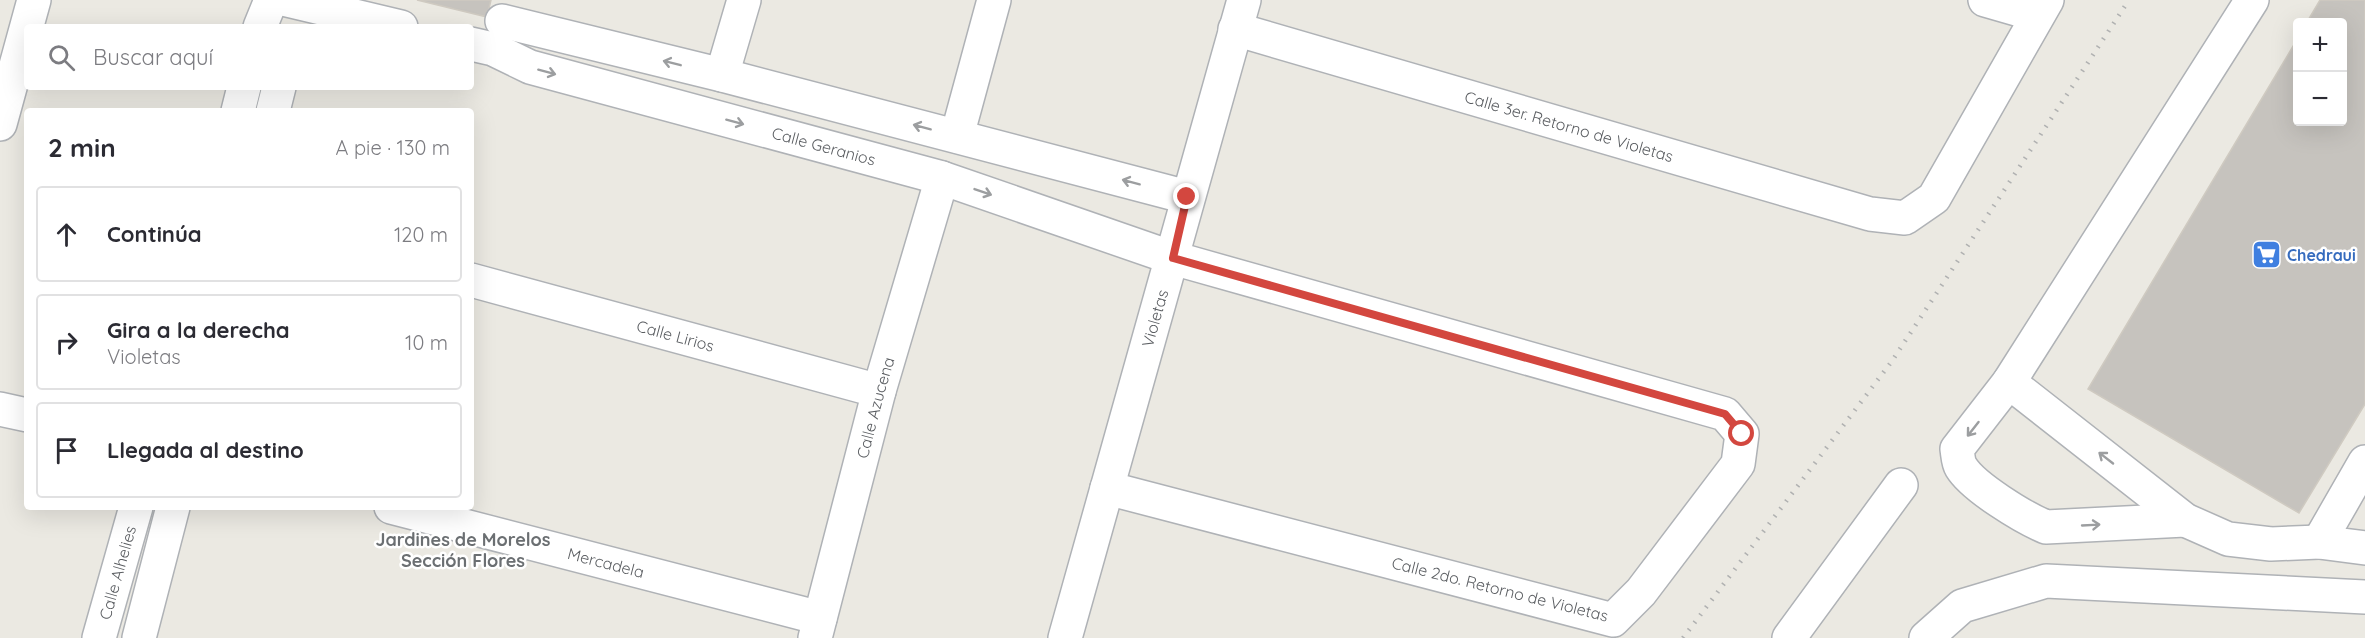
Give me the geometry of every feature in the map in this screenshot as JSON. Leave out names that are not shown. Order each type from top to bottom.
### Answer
[{"type":"street","points":[[27,24],[34,0]]},
{"type":"street","points":[[722,75],[744,0]]},
{"type":"street","points":[[957,136],[994,0]]},
{"type":"street","points":[[1985,0],[2042,8]]},
{"type":"street","points":[[2186,520],[2046,527],[2029,520],[1970,478],[1960,465],[1958,449],[2009,382],[2252,0]]},
{"type":"street","points":[[264,24],[288,8],[383,24]]},
{"type":"street","name":"Calle 3er. Retorno de Violetas","points":[[1239,15],[1870,214],[1905,218],[1934,198],[2042,8]]},
{"type":"street","name":"Violetas","points":[[1065,638],[1239,15]]},
{"type":"street","name":"Calle Geranios","points":[[494,29],[722,75],[1187,197]]},
{"type":"street","name":"Calle Geranios","points":[[494,29],[530,67],[942,178],[1173,258]]},
{"type":"street","points":[[0,124],[24,36]]},
{"type":"street","points":[[239,108],[243,90]]},
{"type":"street","points":[[274,108],[278,90]]},
{"type":"street","points":[[825,147],[834,104]]},
{"type":"street","name":"Calle Azucena","points":[[817,628],[879,391],[942,178]]},
{"type":"street","name":"Calle 2do. Retorno de Violetas","points":[[1107,488],[1613,620],[1641,592],[1738,464],[1742,434],[1725,414],[1173,258]]},
{"type":"street","name":"Calle Lirios","points":[[474,281],[879,391]]},
{"type":"street","points":[[2009,382],[2186,520],[2229,538],[2271,544],[2319,542],[2365,548]]},
{"type":"street","points":[[0,409],[24,414]]},
{"type":"street","points":[[2319,542],[2365,462]]},
{"type":"street","points":[[1789,638],[1901,485]]},
{"type":"street","name":"Calle Alhelies","points":[[99,638],[135,510]]},
{"type":"street","points":[[139,638],[172,510]]},
{"type":"street","name":"Mercadela","points":[[402,510],[817,628]]},
{"type":"street","points":[[121,560],[158,567]]},
{"type":"street","points":[[1926,638],[1962,606],[2046,581],[2365,597]]},
{"type":"building","points":[[417,0],[491,0],[487,17]]},
{"type":"building","name":"Chedraui","points":[[2320,0],[2365,0],[2365,404],[2299,513],[2088,389],[2293,46],[2293,126],[2347,126],[2347,18],[2309,18]]},
{"type":"railway","points":[[1683,638],[1892,361],[2129,0]]},
{"type":"place","name":"Chedraui","points":[[2266,255]]},
{"type":"district","name":"Jardines de Morelos Sección Flores","points":[[463,549]]},
{"type":"route","points":[[1187,197],[1173,258],[1725,414],[1742,434]]}]
